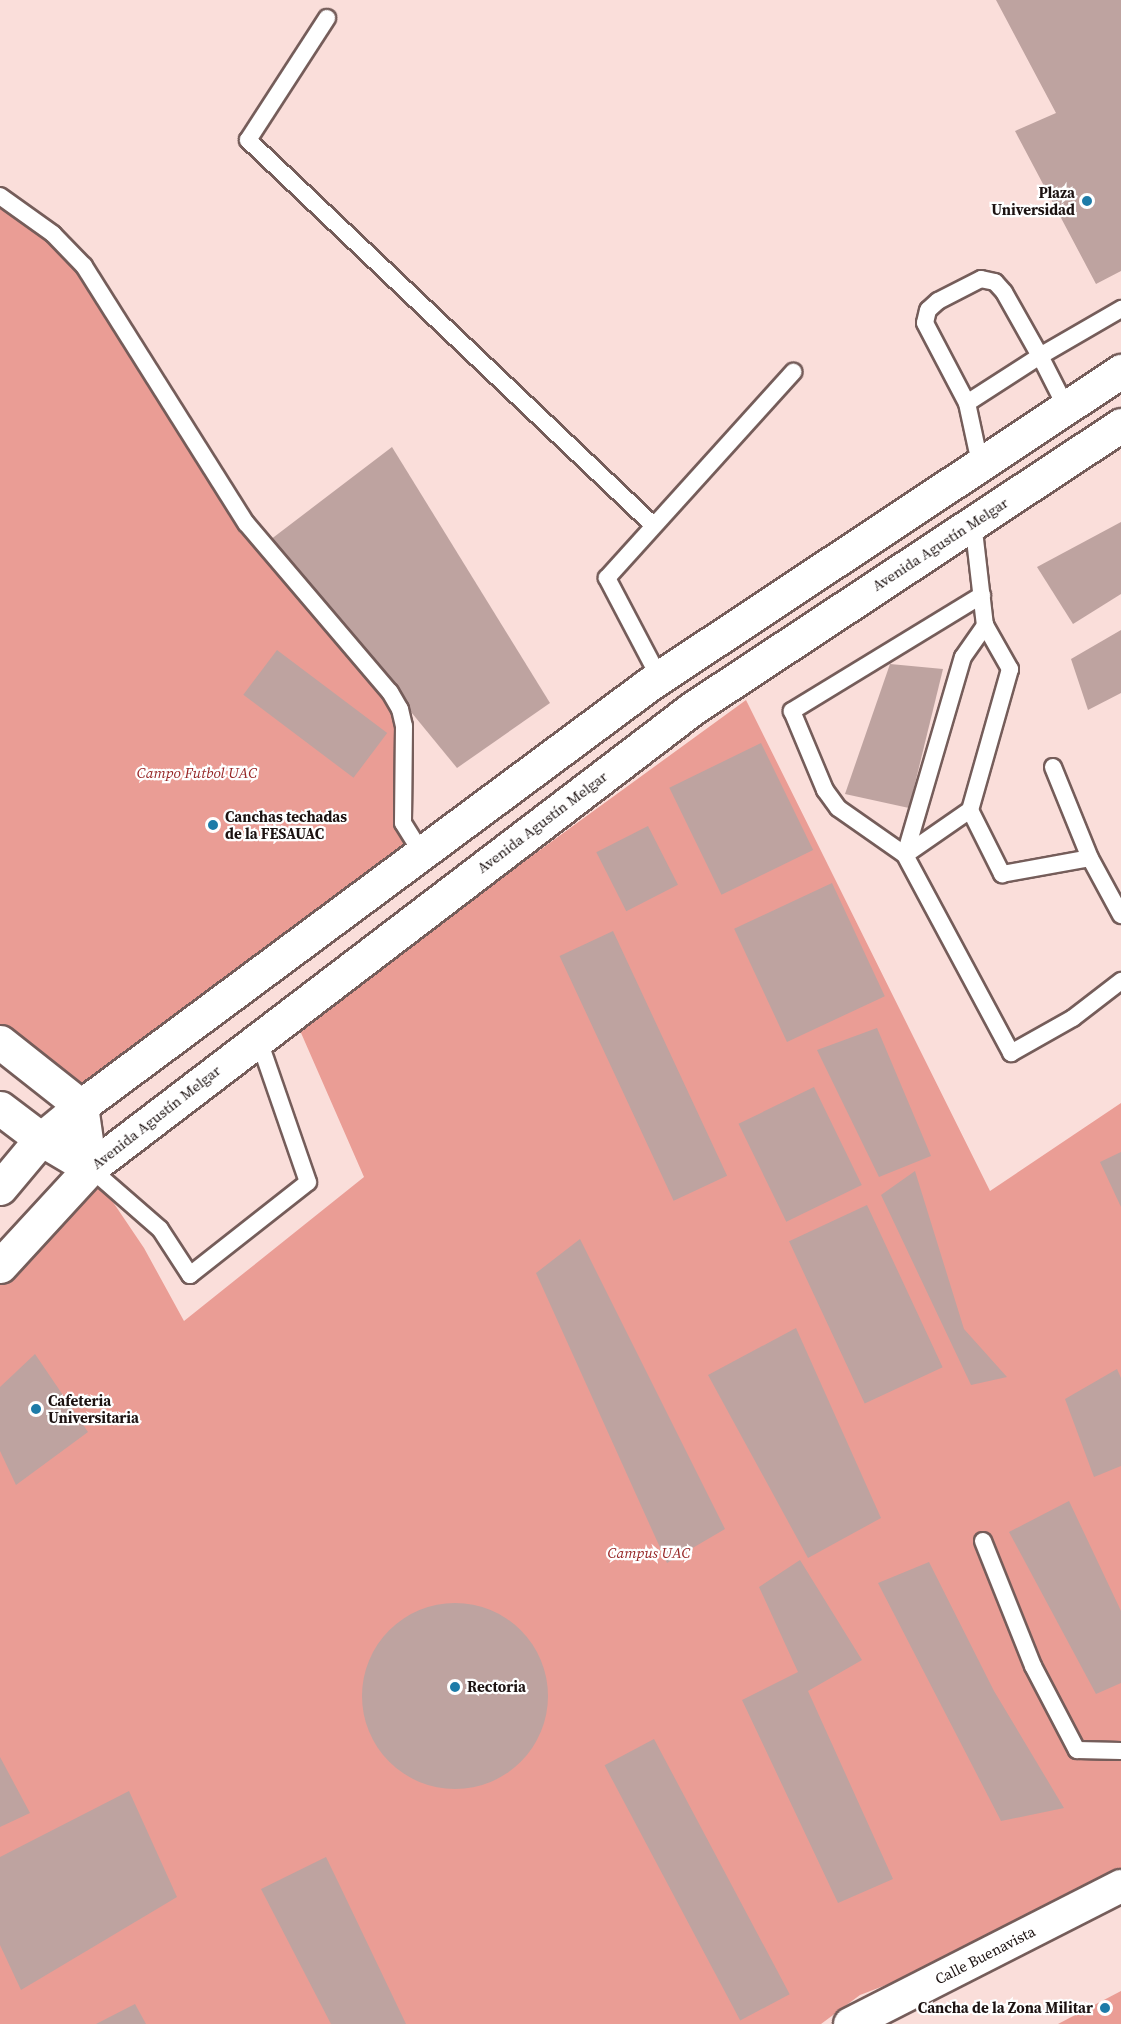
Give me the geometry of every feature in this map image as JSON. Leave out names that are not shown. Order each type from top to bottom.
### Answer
[{"type":"main road","points":[[0,1188],[41,1139],[81,1106],[659,677],[1121,371]]},
{"type":"main road","name":"Avenida Agustín Melgar","points":[[0,1266],[90,1168],[693,708],[1121,425]]},
{"type":"main road","points":[[0,1042],[81,1106],[90,1168]]},
{"type":"main road","points":[[0,1108],[41,1139],[90,1168]]},
{"type":"street","name":"Calle Buenavista","points":[[850,2024],[1121,1886]]},
{"type":"lane","points":[[327,18],[248,140],[653,525]]},
{"type":"lane","points":[[0,196],[53,234],[84,266],[246,523],[390,692],[400,709],[404,726],[403,823],[422,854]]},
{"type":"lane","points":[[980,463],[966,403],[927,330],[928,310],[938,301],[968,282],[981,279],[995,282],[1040,356],[1066,407]]},
{"type":"lane","points":[[966,403],[1040,356],[1121,309]]},
{"type":"lane","points":[[659,677],[607,578],[793,372]]},
{"type":"lane","points":[[905,855],[970,810],[1010,669],[986,625],[973,522]]},
{"type":"lane","points":[[982,595],[792,711],[825,789],[838,808],[905,855],[1011,1053],[1073,1018],[1121,981]]},
{"type":"lane","points":[[905,855],[963,657],[986,625]]},
{"type":"lane","points":[[1053,767],[1090,858],[1121,915]]},
{"type":"lane","points":[[970,810],[1002,874],[1090,858]]},
{"type":"lane","points":[[90,1168],[160,1229],[190,1275],[308,1182],[258,1038]]},
{"type":"lane","points":[[983,1541],[1033,1666],[1077,1750],[1121,1751]]},
{"type":"green space","name":"Campo Futbol UAC","points":[[0,196],[53,234],[246,523],[390,692],[404,726],[403,823],[422,853],[81,1106],[0,1033]]},
{"type":"green space","name":"Campus UAC","points":[[746,700],[990,1191],[1121,1103],[1121,1886],[1055,1920],[860,1995],[821,2024],[0,2024],[0,1255],[90,1168],[144,1248],[184,1321],[364,1177],[298,1026]]},
{"type":"green space","name":"Cancha de la Zona Militar","points":[[1121,1991],[1121,2024],[1058,2024]]},
{"type":"building","name":"Plaza Universidad","points":[[996,0],[1121,0],[1121,271],[1096,284],[1015,131],[1056,113]]},
{"type":"building","points":[[392,447],[550,703],[457,768],[270,540]]},
{"type":"building","points":[[1121,522],[1121,594],[1073,624],[1037,567]]},
{"type":"building","points":[[1121,630],[1121,693],[1088,710],[1071,659]]},
{"type":"building","points":[[277,650],[387,733],[354,778],[243,695]]},
{"type":"building","points":[[890,664],[943,669],[909,808],[845,794]]},
{"type":"building","points":[[761,743],[813,850],[721,895],[669,788]]},
{"type":"building","points":[[648,826],[678,885],[626,911],[596,852]]},
{"type":"building","points":[[832,883],[885,996],[787,1042],[734,929]]},
{"type":"building","points":[[613,931],[727,1176],[674,1201],[560,956]]},
{"type":"building","points":[[877,1028],[931,1156],[879,1177],[817,1050]]},
{"type":"building","points":[[814,1087],[862,1185],[786,1222],[739,1124]]},
{"type":"building","points":[[1121,1152],[1121,1207],[1100,1162]]},
{"type":"building","points":[[915,1171],[964,1329],[1007,1377],[971,1385],[881,1195]]},
{"type":"building","points":[[867,1205],[943,1367],[865,1404],[789,1241]]},
{"type":"building","points":[[580,1239],[725,1529],[667,1563],[536,1273]]},
{"type":"building","points":[[796,1328],[881,1518],[808,1558],[708,1375]]},
{"type":"building","name":"Cafeteria Universitaria","points":[[35,1354],[88,1432],[16,1485],[0,1451],[0,1387]]},
{"type":"building","points":[[1117,1369],[1121,1378],[1121,1466],[1094,1477],[1065,1399]]},
{"type":"building","points":[[1069,1501],[1121,1611],[1121,1683],[1096,1694],[1009,1532]]},
{"type":"building","points":[[800,1560],[862,1660],[808,1691],[893,1879],[838,1903],[742,1700],[798,1672],[759,1587]]},
{"type":"building","points":[[929,1562],[994,1691],[1064,1808],[1001,1821],[878,1583]]},
{"type":"building","name":"Rectoria","points":[[455,1603],[473,1604],[491,1610],[507,1618],[521,1630],[533,1644],[541,1660],[547,1678],[547,1714],[541,1732],[533,1748],[521,1762],[507,1774],[491,1782],[473,1788],[455,1789],[437,1788],[419,1782],[403,1774],[389,1762],[377,1748],[369,1732],[363,1714],[362,1696],[363,1678],[369,1660],[377,1644],[389,1630],[403,1618],[419,1610],[437,1604]]},
{"type":"building","points":[[654,1739],[790,1994],[740,2020],[605,1765]]},
{"type":"building","points":[[0,1757],[30,1813],[0,1827]]},
{"type":"building","points":[[129,1791],[177,1897],[21,1990],[0,1945],[0,1857]]},
{"type":"building","points":[[326,1857],[406,2024],[331,2024],[261,1889]]},
{"type":"building","points":[[135,2004],[146,2024],[96,2024]]},
{"type":"place","name":"Plaza Universidad","points":[[1087,201]]},
{"type":"place","name":"Canchas techadas de la FESAUAC","points":[[213,825]]},
{"type":"place","name":"Cafeteria Universitaria","points":[[36,1409]]},
{"type":"place","name":"Rectoria","points":[[455,1687]]},
{"type":"place","name":"Cancha de la Zona Militar","points":[[1105,2008]]}]
